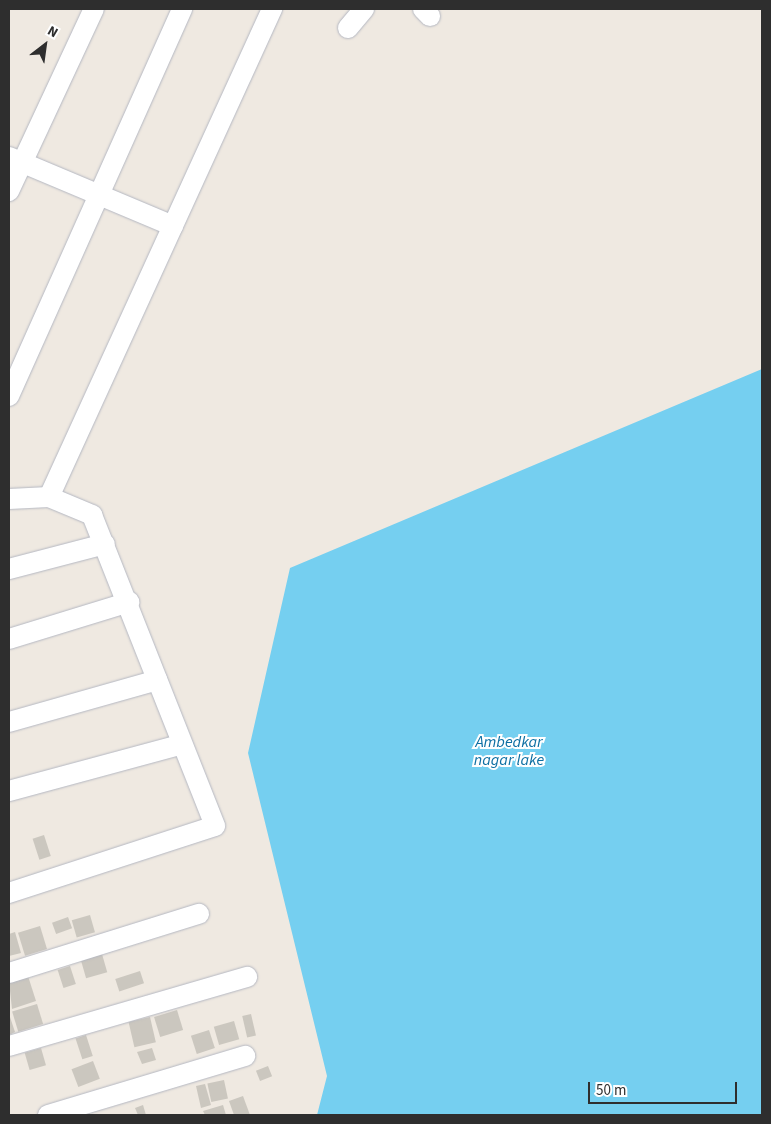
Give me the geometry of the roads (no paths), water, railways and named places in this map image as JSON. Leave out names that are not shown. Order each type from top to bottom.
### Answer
[{"type":"street","points":[[9,191],[15,160],[94,9]]},
{"type":"street","points":[[9,396],[96,195],[182,9]]},
{"type":"street","points":[[50,497],[272,9]]},
{"type":"street","points":[[348,28],[364,9]]},
{"type":"street","points":[[15,160],[173,226]]},
{"type":"street","points":[[9,499],[50,497],[92,515],[129,602],[179,745],[215,826],[9,893]]},
{"type":"street","points":[[9,569],[104,544]]},
{"type":"street","points":[[9,639],[129,602]]},
{"type":"street","points":[[9,722],[156,680]]},
{"type":"street","points":[[9,791],[179,745]]},
{"type":"street","points":[[9,973],[199,914]]},
{"type":"street","points":[[9,1046],[247,977]]},
{"type":"street","points":[[48,1115],[245,1056]]},
{"type":"water","name":"Ambedkar nagar lake","points":[[762,369],[762,1115],[317,1115],[327,1076],[248,753],[290,568]]}]
